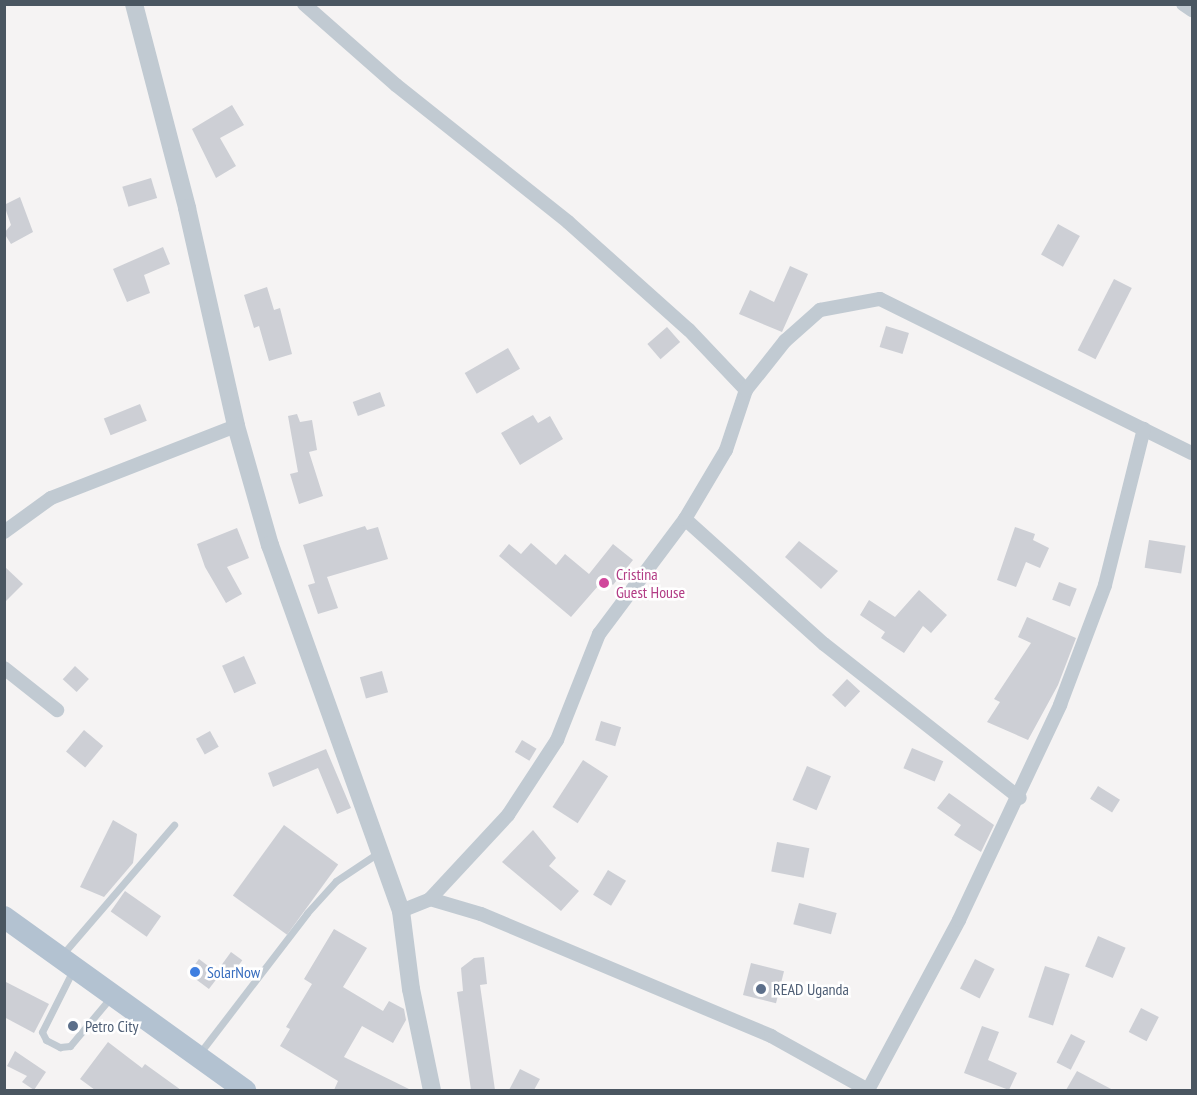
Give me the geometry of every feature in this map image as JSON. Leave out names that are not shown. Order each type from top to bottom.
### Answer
[{"type":"main road","points":[[4,917],[245,1090]]},
{"type":"street","points":[[134,4],[187,208],[236,426],[270,545],[401,911],[411,989],[432,1090]]},
{"type":"street","points":[[304,4],[396,85],[568,222],[689,330],[746,390]]},
{"type":"street","points":[[1183,4],[1192,10]]},
{"type":"street","points":[[401,911],[430,899],[508,815],[530,784],[557,740],[599,634],[685,519],[726,450],[746,390],[785,341],[820,310],[880,299],[1192,453]]},
{"type":"street","points":[[4,532],[51,498],[236,426]]},
{"type":"street","points":[[430,899],[481,914],[771,1036],[868,1090],[1020,798],[1060,705],[1105,585],[1144,429]]},
{"type":"street","points":[[685,519],[824,644],[1020,798]]},
{"type":"street","points":[[4,668],[57,710]]},
{"type":"lane","points":[[113,995],[70,1046],[60,1047],[46,1040],[42,1032],[68,962],[174,825]]},
{"type":"lane","points":[[198,1056],[321,897],[336,881],[380,852]]},
{"type":"building","points":[[232,105],[244,125],[220,138],[236,166],[216,178],[192,129]]},
{"type":"building","points":[[151,178],[157,198],[128,207],[122,187]]},
{"type":"building","points":[[20,197],[33,232],[11,244],[4,233],[11,225],[4,205]]},
{"type":"building","points":[[1058,224],[1080,236],[1063,267],[1041,255]]},
{"type":"building","points":[[163,247],[170,264],[144,275],[150,293],[127,302],[113,269]]},
{"type":"building","points":[[790,266],[808,274],[782,332],[739,314],[750,290],[774,302]]},
{"type":"building","points":[[1114,279],[1132,288],[1096,359],[1078,350]]},
{"type":"building","points":[[267,287],[274,310],[280,308],[292,354],[269,361],[259,326],[254,328],[244,295]]},
{"type":"building","points":[[886,326],[909,333],[903,354],[880,347]]},
{"type":"building","points":[[667,327],[680,342],[660,359],[647,344]]},
{"type":"building","points":[[508,348],[520,369],[477,394],[465,373]]},
{"type":"building","points":[[380,392],[385,406],[358,416],[353,402]]},
{"type":"building","points":[[140,404],[147,421],[111,435],[104,419]]},
{"type":"building","points":[[297,414],[300,422],[312,420],[317,450],[309,452],[323,496],[299,504],[290,474],[298,472],[288,416]]},
{"type":"building","points":[[533,415],[538,423],[550,416],[563,439],[520,465],[501,433]]},
{"type":"building","points":[[365,526],[367,530],[378,527],[388,559],[327,577],[338,608],[318,614],[308,585],[315,583],[303,545]]},
{"type":"building","points":[[1015,527],[1035,534],[1033,540],[1049,548],[1040,568],[1026,562],[1016,587],[997,580]]},
{"type":"building","points":[[237,528],[249,558],[227,567],[242,594],[226,603],[205,567],[197,544]]},
{"type":"building","points":[[1149,540],[1186,546],[1181,573],[1145,568]]},
{"type":"building","points":[[799,541],[838,571],[821,589],[785,557]]},
{"type":"building","points":[[531,543],[556,565],[565,554],[589,574],[613,544],[633,560],[613,585],[605,578],[571,617],[499,556],[509,544],[521,554]]},
{"type":"building","points":[[4,566],[23,584],[4,603]]},
{"type":"building","points":[[1059,582],[1077,589],[1070,607],[1052,600]]},
{"type":"building","points":[[919,590],[947,615],[931,633],[923,626],[904,653],[881,638],[885,632],[860,615],[869,600],[895,617]]},
{"type":"building","points":[[1027,617],[1076,638],[1058,685],[1028,740],[987,722],[1000,702],[994,699],[1031,643],[1018,637]]},
{"type":"building","points":[[244,656],[256,683],[234,693],[222,666]]},
{"type":"building","points":[[75,666],[89,679],[77,692],[63,679]]},
{"type":"building","points":[[382,671],[388,692],[366,698],[360,677]]},
{"type":"building","points":[[847,679],[860,691],[845,707],[832,695]]},
{"type":"building","points":[[601,721],[621,727],[615,746],[595,740]]},
{"type":"building","points":[[84,730],[103,746],[85,768],[66,751]]},
{"type":"building","points":[[210,731],[219,747],[205,755],[196,739]]},
{"type":"building","points":[[522,740],[537,749],[529,761],[515,752]]},
{"type":"building","points":[[912,748],[943,761],[935,782],[903,768]]},
{"type":"building","points":[[326,749],[351,808],[337,814],[318,768],[273,787],[268,773]]},
{"type":"building","points":[[583,760],[608,776],[578,823],[553,807]]},
{"type":"building","points":[[807,766],[831,776],[816,810],[793,800]]},
{"type":"building","points":[[1098,786],[1120,800],[1112,812],[1090,799]]},
{"type":"building","points":[[949,793],[994,825],[981,852],[954,835],[961,825],[937,808]]},
{"type":"building","points":[[113,820],[137,834],[133,863],[104,897],[80,887]]},
{"type":"building","points":[[284,825],[338,864],[287,935],[233,895]]},
{"type":"building","points":[[533,830],[556,858],[549,866],[579,891],[561,911],[502,862]]},
{"type":"building","points":[[777,842],[809,848],[804,878],[771,871]]},
{"type":"building","points":[[608,870],[626,881],[611,906],[593,895]]},
{"type":"building","points":[[125,891],[161,916],[147,937],[111,911]]},
{"type":"building","points":[[799,903],[837,913],[831,934],[793,924]]},
{"type":"building","points":[[334,929],[367,948],[343,987],[383,1011],[389,1001],[404,1009],[406,1020],[393,1043],[362,1026],[344,1057],[411,1090],[334,1090],[338,1081],[280,1046],[290,1029],[286,1027],[312,984],[304,979]]},
{"type":"building","points":[[1098,936],[1126,948],[1113,978],[1085,966]]},
{"type":"building","points":[[231,952],[242,960],[232,975],[220,967]]},
{"type":"building","points":[[484,957],[487,984],[480,985],[495,1090],[471,1090],[457,992],[463,991],[461,968],[474,958]]},
{"type":"building","points":[[199,959],[220,975],[209,989],[188,973]]},
{"type":"building","points":[[975,959],[995,969],[980,998],[960,988]]},
{"type":"building","points":[[751,963],[784,971],[776,1003],[743,995]]},
{"type":"building","points":[[1045,966],[1070,974],[1053,1025],[1028,1017]]},
{"type":"building","points":[[4,981],[49,1004],[34,1033],[4,1017]]},
{"type":"building","points":[[1141,1008],[1159,1017],[1147,1041],[1129,1032]]},
{"type":"building","points":[[982,1026],[999,1032],[988,1060],[1017,1073],[1009,1090],[964,1073]]},
{"type":"building","points":[[1071,1034],[1085,1041],[1071,1070],[1056,1063]]},
{"type":"building","points":[[108,1042],[142,1068],[145,1064],[181,1090],[95,1090],[80,1079]]},
{"type":"building","points":[[15,1051],[46,1072],[34,1090],[22,1082],[27,1076],[7,1066]]},
{"type":"building","points":[[520,1069],[540,1079],[534,1090],[509,1090]]},
{"type":"building","points":[[1077,1071],[1113,1090],[1066,1090]]},
{"type":"place","name":"Cristina Guest House","points":[[604,583]]},
{"type":"place","name":"SolarNow","points":[[195,972]]},
{"type":"place","name":"READ Uganda","points":[[761,989]]},
{"type":"place","name":"Petro City","points":[[73,1026]]}]
